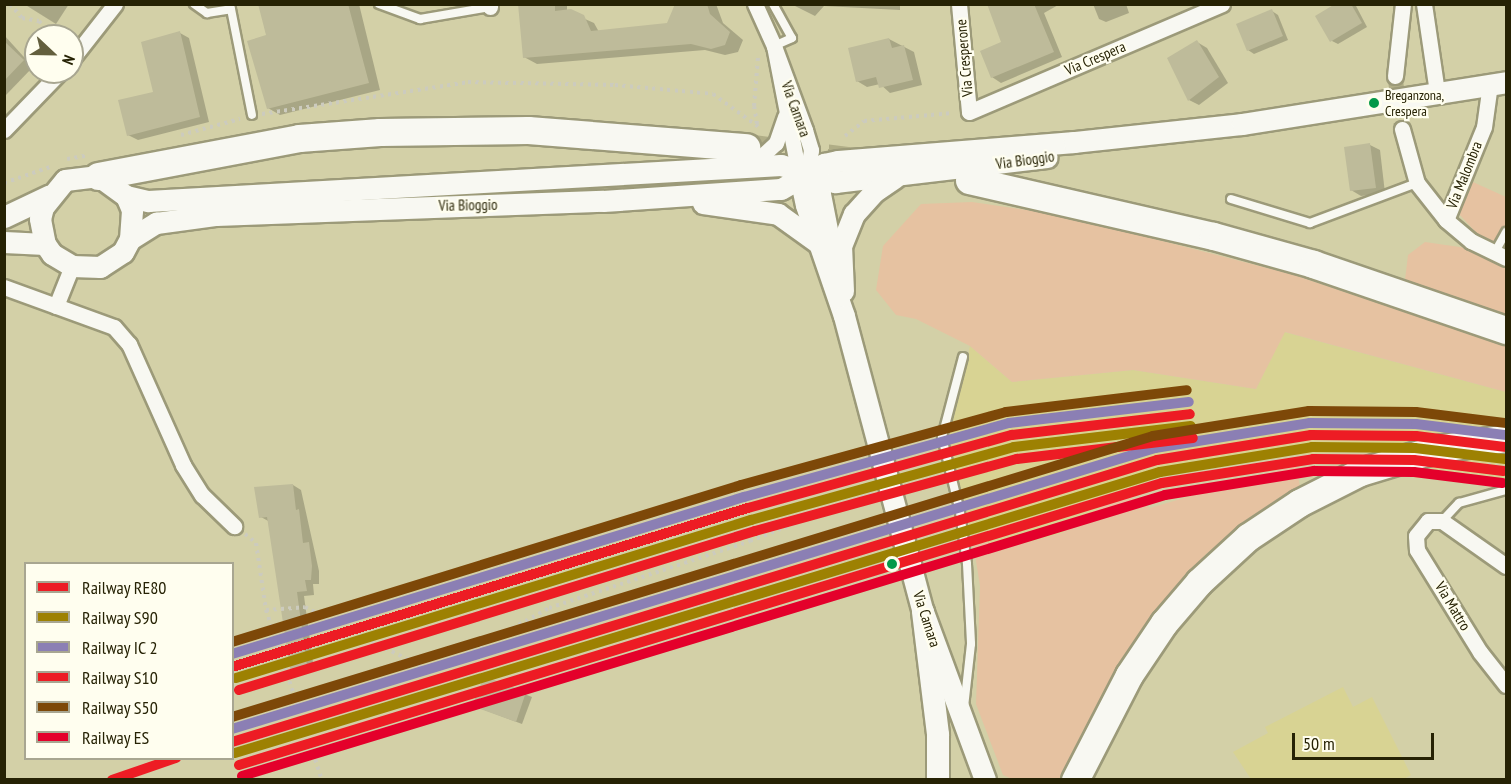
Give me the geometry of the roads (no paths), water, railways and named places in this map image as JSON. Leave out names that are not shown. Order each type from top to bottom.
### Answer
[{"type":"highway","points":[[98,176],[299,138],[402,130],[528,129],[751,147]]},
{"type":"highway","points":[[969,180],[1213,236],[1324,268],[1506,330]]},
{"type":"highway","points":[[1075,780],[1129,675],[1182,601],[1248,537],[1328,487],[1404,457],[1506,438]]},
{"type":"main road","name":"Via Bioggio","points":[[98,176],[126,196],[148,201],[751,147],[781,165],[835,182],[1062,155],[1498,83]]},
{"type":"main road","name":"Via Bioggio","points":[[72,266],[86,269],[112,261],[130,239],[156,224],[216,215],[603,201],[781,189],[807,174],[838,161],[1074,142],[1242,124]]},
{"type":"main road","name":"Via Camara","points":[[807,174],[803,191],[844,316]]},
{"type":"main road","name":"Via Camara","points":[[807,174],[820,194],[844,316],[923,612],[985,780]]},
{"type":"main road","points":[[4,217],[48,196],[75,176],[98,176]]},
{"type":"main road","points":[[844,316],[841,246],[860,207],[897,176]]},
{"type":"main road","points":[[48,196],[40,219],[45,244],[52,254],[72,266]]},
{"type":"main road","points":[[126,196],[134,225],[130,239]]},
{"type":"main road","points":[[603,201],[688,202],[762,210],[792,222],[819,243]]},
{"type":"main road","points":[[4,242],[45,244]]},
{"type":"main road","points":[[923,612],[938,735],[938,780]]},
{"type":"street","points":[[84,44],[116,4]]},
{"type":"street","name":"Via Camara","points":[[754,4],[774,45],[811,150],[807,174]]},
{"type":"street","name":"Via Cresperone","points":[[959,4],[969,112]]},
{"type":"street","name":"Via Crespera","points":[[969,112],[1222,4]]},
{"type":"street","points":[[1395,75],[1403,4]]},
{"type":"street","points":[[1424,4],[1437,92]]},
{"type":"street","name":"Via Camara","points":[[774,45],[796,159],[807,174]]},
{"type":"street","name":"Via Malombra","points":[[1498,83],[1484,127],[1446,220],[1471,241],[1501,255]]},
{"type":"street","points":[[4,130],[48,84]]},
{"type":"street","points":[[751,147],[776,143],[786,111]]},
{"type":"street","points":[[1402,129],[1417,183],[1446,220]]},
{"type":"street","points":[[56,306],[72,266]]},
{"type":"street","points":[[4,287],[114,327],[129,344],[183,465],[202,495],[234,526]]},
{"type":"street","points":[[1442,521],[1506,566]]},
{"type":"street","name":"Via Mattro","points":[[1442,521],[1424,524],[1416,536],[1417,550],[1480,652],[1506,685]]},
{"type":"lane","points":[[194,4],[207,13],[230,7],[252,115]]},
{"type":"lane","points":[[379,4],[420,19],[490,6]]},
{"type":"lane","points":[[773,4],[792,38],[774,45]]},
{"type":"lane","points":[[1231,199],[1311,223],[1417,183]]},
{"type":"lane","name":"Via Malombra","points":[[1501,255],[1506,232]]},
{"type":"lane","points":[[963,357],[942,437],[960,512],[967,564],[970,644],[963,723]]},
{"type":"lane","points":[[1442,521],[1459,503],[1506,490]]},
{"type":"tunnel","points":[[1395,76],[1402,129]]},
{"type":"tunnel","points":[[746,147],[855,161]]},
{"type":"rail line","name":"S50","points":[[234,641],[741,485],[1006,412],[1187,390]]},
{"type":"rail line","name":"S50","points":[[234,716],[1153,436],[1309,411],[1416,412],[1506,423]]},
{"type":"rail line","name":"RE80","points":[[234,666],[748,508],[1012,435],[1190,414]]},
{"type":"rail line","name":"S90","points":[[236,678],[751,520],[1014,447],[1191,426]]},
{"type":"rail line","name":"RE80","points":[[234,741],[1157,460],[1311,435],[1416,436],[1506,447]]},
{"type":"rail line","name":"S10","points":[[239,690],[755,531],[1017,459],[1193,438]]},
{"type":"rail line","name":"S90","points":[[235,753],[1160,472],[1312,447],[1415,448],[1505,459]]},
{"type":"rail line","name":"S10","points":[[239,765],[1162,483],[1313,459],[1414,460],[1503,471]]},
{"type":"rail line","name":"ES","points":[[242,776],[1165,495],[1314,471],[1414,472],[1502,483]]},
{"type":"rail line","name":"RE80","points":[[112,780],[170,760]]},
{"type":"place","name":"Breganzona, Crespera","points":[[1374,103]]}]
